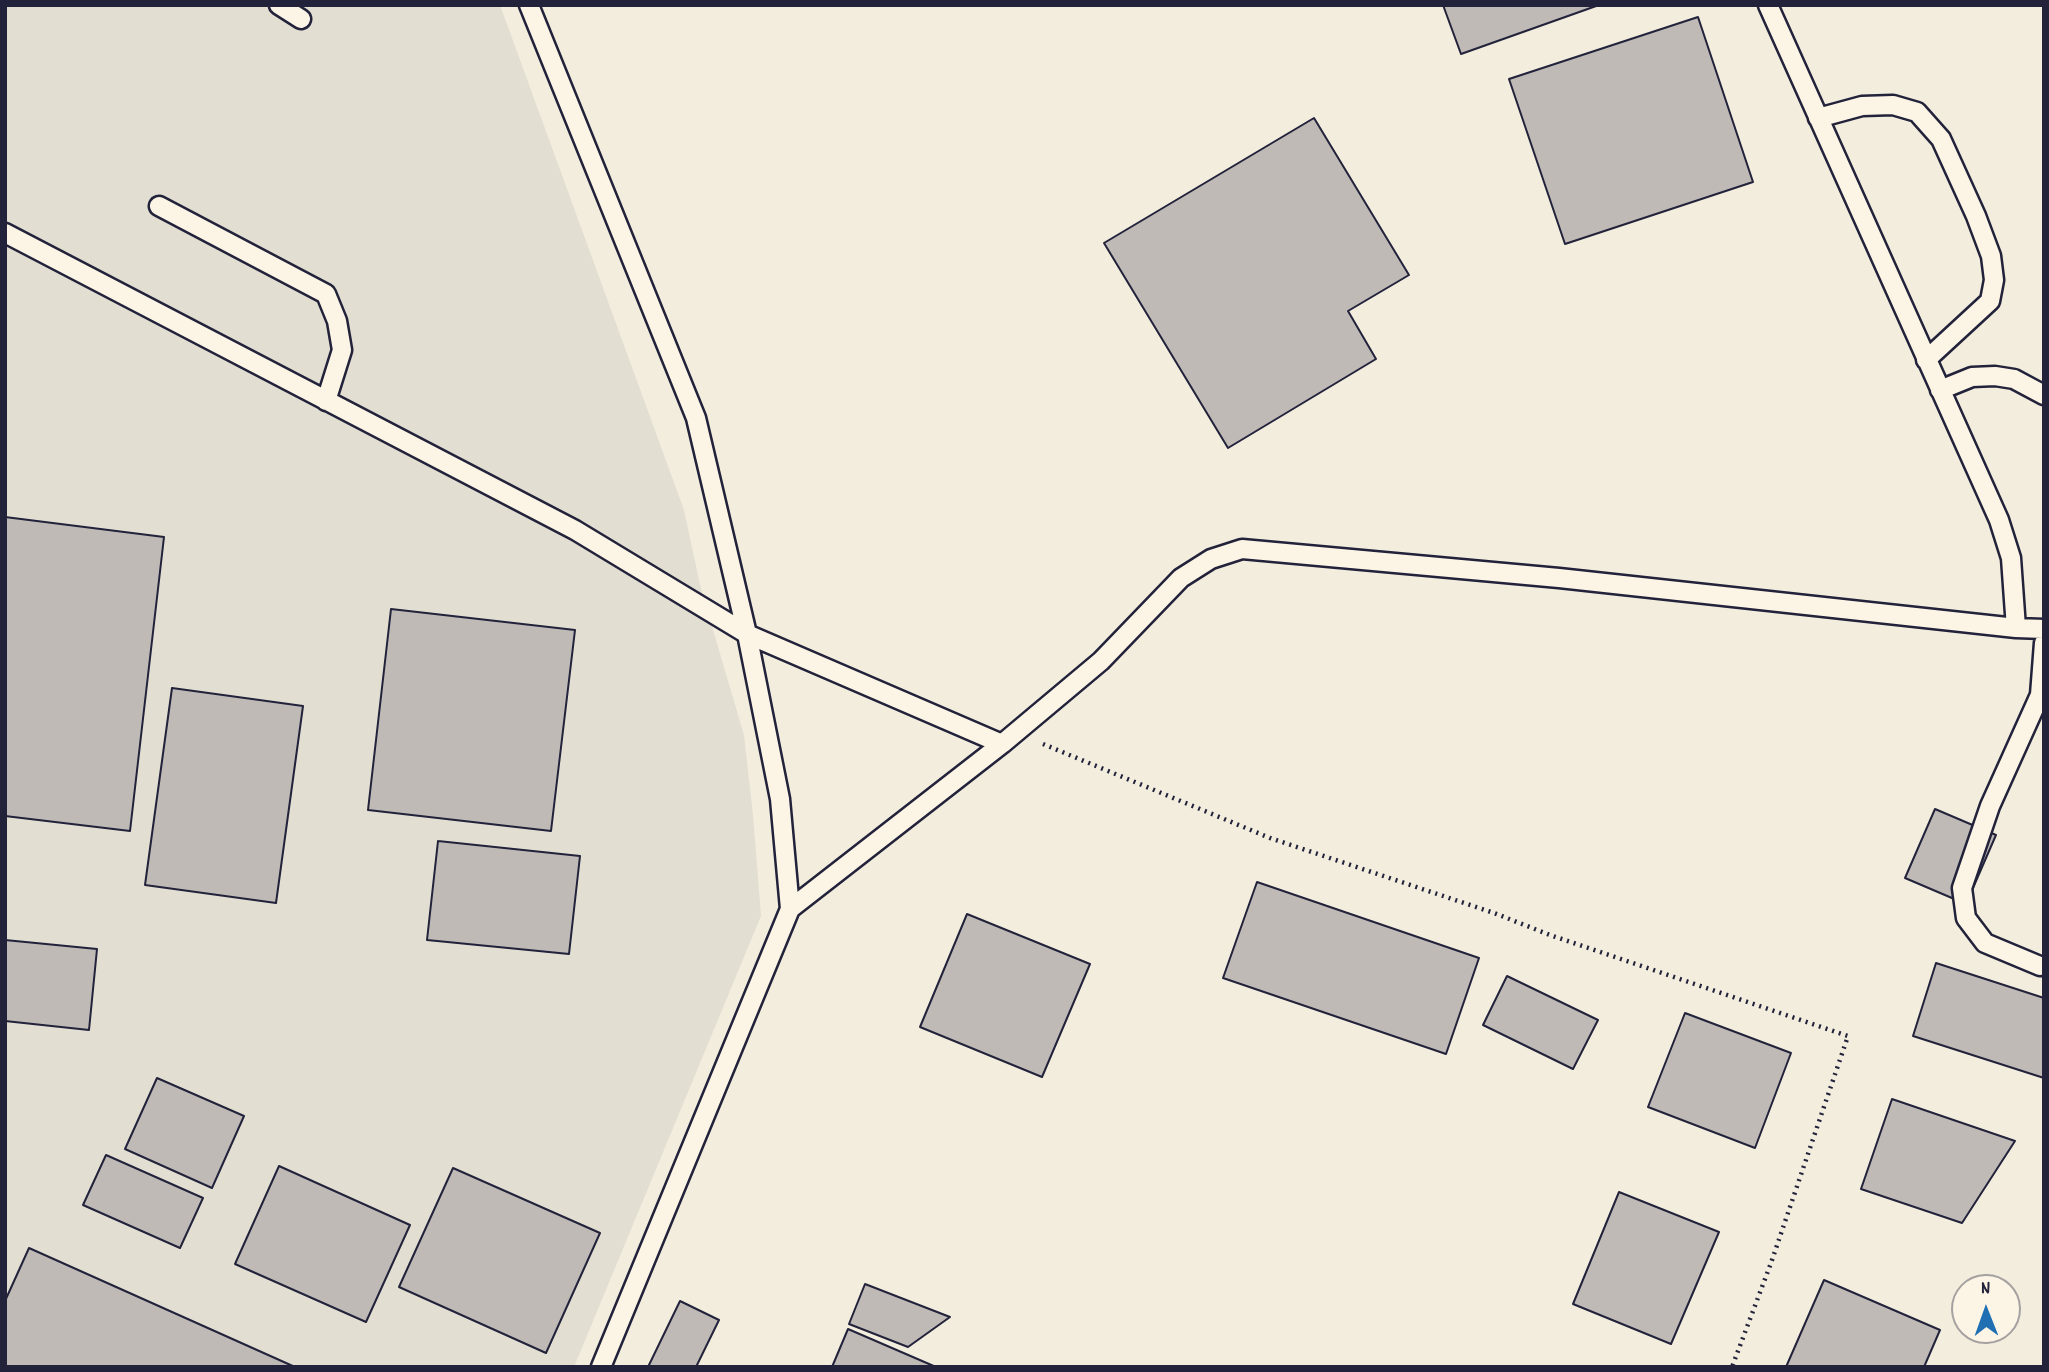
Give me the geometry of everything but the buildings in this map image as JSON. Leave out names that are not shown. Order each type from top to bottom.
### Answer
[{"type":"lane","points":[[279,5],[301,19]]},
{"type":"lane","points":[[529,5],[696,418],[747,634],[780,799],[790,909],[601,1367]]},
{"type":"lane","points":[[1768,5],[1999,520],[2011,558],[2016,628]]},
{"type":"lane","points":[[1818,118],[1862,106],[1893,105],[1917,112],[1941,139],[1976,216],[1991,256],[1994,280],[1990,301],[1926,360]]},
{"type":"lane","points":[[159,206],[326,294],[337,321],[342,349],[326,401]]},
{"type":"lane","points":[[5,233],[575,530],[747,634],[1009,738]]},
{"type":"lane","points":[[1940,390],[1972,377],[1995,376],[2014,379],[2044,395]]},
{"type":"lane","points":[[790,909],[1009,738],[1101,662],[1181,578],[1211,559],[1242,549],[1559,578],[2016,628],[2044,628]]},
{"type":"lane","points":[[2040,966],[1985,943],[1966,918],[1962,888],[1990,806],[2040,695],[2044,643]]},
{"type":"path","points":[[1009,738],[1270,838],[1848,1036],[1771,1263],[1732,1367]]},
{"type":"shaded area","points":[[5,5],[500,5],[684,510],[701,589],[744,735],[761,916],[574,1367],[5,1367]]}]
